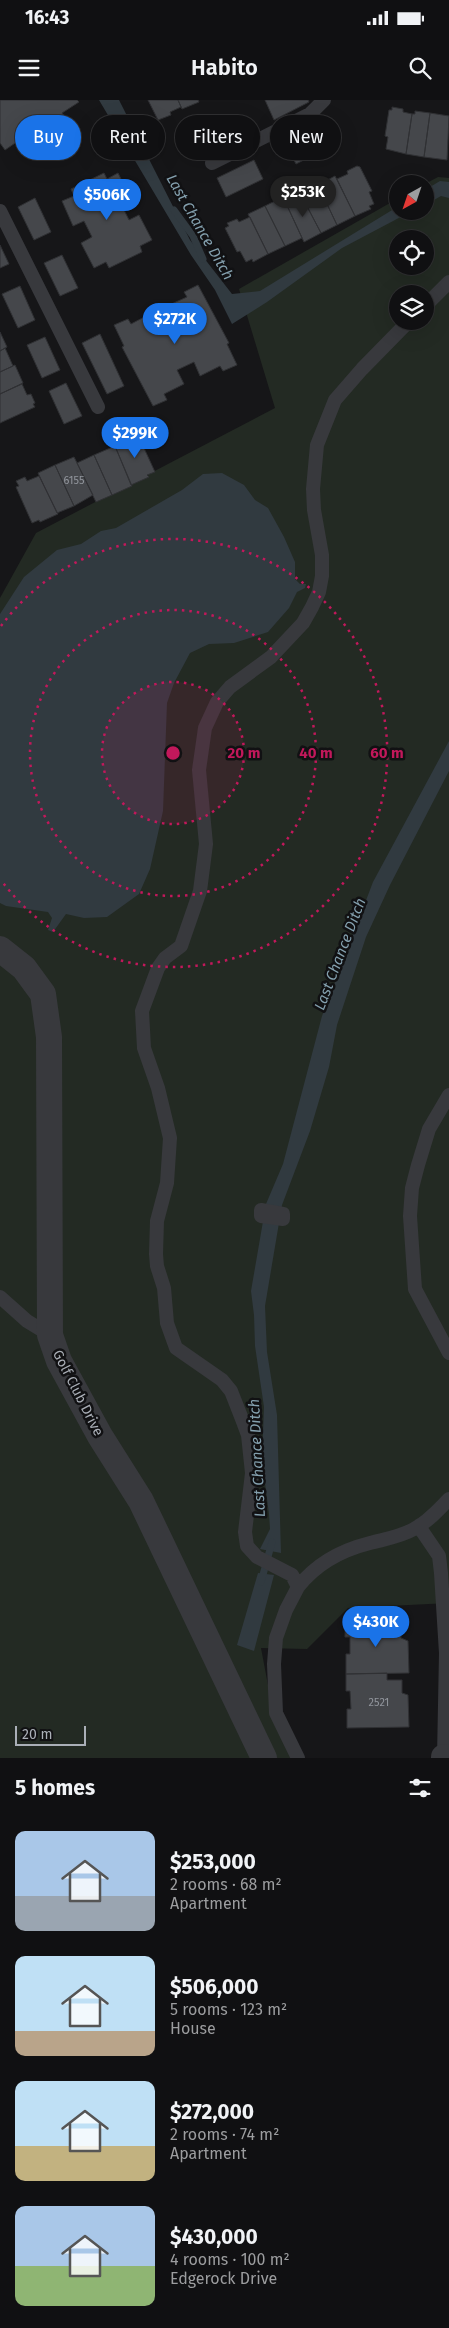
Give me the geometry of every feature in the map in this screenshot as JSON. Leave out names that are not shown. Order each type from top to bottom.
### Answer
[{"type":"street","name":"Golf Club Drive","points":[[0,949],[24,968],[43,994],[49,1037],[50,1335],[60,1361],[100,1436],[141,1501],[264,1758]]},
{"type":"lane","points":[[212,163],[310,114],[324,100]]},
{"type":"lane","points":[[0,211],[98,407]]},
{"type":"lane","points":[[434,297],[449,282]]},
{"type":"lane","points":[[298,1586],[292,1576],[257,1557],[247,1546],[244,1539],[252,1474],[248,1435],[231,1392],[222,1380],[176,1348],[167,1323],[164,1288],[157,1266],[156,1254],[157,1221],[167,1183],[170,1138],[158,1088],[144,1048],[142,1010],[158,968],[165,958],[181,946],[200,891],[206,844],[199,770],[205,728],[217,702],[223,694],[271,657],[302,623],[312,607],[319,592],[322,576],[322,555],[314,510],[314,466],[317,445],[335,400],[400,330]]},
{"type":"lane","points":[[449,1096],[429,1129],[420,1156],[412,1188],[410,1216],[415,1289],[449,1354]]},
{"type":"lane","points":[[0,1297],[27,1321],[50,1335]]},
{"type":"lane","points":[[298,1758],[276,1712],[274,1664],[276,1638],[286,1610],[298,1586],[308,1575],[349,1549],[392,1539],[420,1525],[434,1515],[449,1499]]},
{"type":"lane","points":[[420,1525],[420,1528],[439,1556],[441,1573],[446,1652],[444,1757]]},
{"type":"shaded area","points":[[99,100],[119,100],[127,115],[108,115]]},
{"type":"shaded area","points":[[135,160],[149,160],[190,240],[232,294],[260,291],[389,212],[389,220],[395,220],[342,248],[267,302],[232,324],[215,290],[191,255]]},
{"type":"shaded area","points":[[438,177],[449,178],[449,1603],[348,1608],[307,1649],[261,1648],[271,1701],[297,1758],[0,1758],[0,598],[36,533],[275,408],[239,289],[389,204],[389,220],[434,220],[434,179]]},
{"type":"shaded area","points":[[440,181],[449,182],[449,198],[441,196],[434,200],[434,185]]},
{"type":"shaded area","points":[[222,473],[244,485],[255,500],[268,508],[295,562],[295,579],[300,584],[306,584],[305,588],[297,592],[289,608],[268,632],[234,643],[209,644],[190,653],[174,683],[167,703],[163,811],[150,869],[139,894],[107,917],[84,918],[66,914],[53,932],[48,930],[52,918],[48,912],[6,906],[0,903],[0,614],[24,577],[57,550],[81,544],[101,531],[116,528],[182,490],[203,474]]},
{"type":"shaded area","points":[[449,741],[449,771],[390,885],[366,937],[337,1025],[329,1067],[310,1131],[282,1205],[265,1306],[267,1352],[277,1415],[281,1553],[260,1549],[270,1529],[262,1459],[264,1407],[255,1346],[251,1291],[266,1204],[283,1164],[322,1016],[373,882]]},
{"type":"shaded area","points":[[258,1573],[274,1575],[254,1651],[237,1645]]},
{"type":"building","points":[[0,100],[77,100],[79,102],[62,113],[63,115],[15,115],[15,143],[5,150],[0,143]]},
{"type":"building","points":[[148,100],[178,100],[181,107],[170,112],[171,115],[165,117],[165,115],[156,115]]},
{"type":"building","points":[[178,100],[198,100],[199,102],[182,109]]},
{"type":"building","points":[[265,100],[308,100],[309,102],[284,115],[272,115]]},
{"type":"building","points":[[392,107],[403,109],[403,112],[412,114],[406,154],[386,149],[388,137],[385,136],[389,110],[392,110]]},
{"type":"building","points":[[415,111],[430,113],[424,157],[406,154],[412,114],[415,114]]},
{"type":"building","points":[[430,113],[449,116],[447,160],[424,157]]},
{"type":"building","points":[[254,160],[263,179],[226,197],[217,178]]},
{"type":"building","points":[[294,160],[304,160],[296,164]]},
{"type":"building","points":[[357,166],[360,167],[372,191],[369,192],[374,204],[369,206],[371,209],[355,216],[337,179],[348,174],[347,171]]},
{"type":"building","points":[[104,173],[107,179],[118,173],[131,199],[121,204],[129,220],[139,215],[152,240],[140,246],[142,252],[109,268],[106,262],[94,268],[81,243],[92,237],[84,221],[73,226],[62,201],[74,196],[71,189]]},
{"type":"building","points":[[335,176],[355,216],[337,225],[318,185]]},
{"type":"building","points":[[318,185],[337,225],[321,233],[300,193]]},
{"type":"building","points":[[300,193],[321,233],[304,242],[285,201]]},
{"type":"building","points":[[283,197],[302,238],[285,246],[265,206]]},
{"type":"building","points":[[35,198],[51,232],[34,240],[18,207]]},
{"type":"building","points":[[265,206],[285,246],[268,254],[248,214]]},
{"type":"building","points":[[250,217],[268,254],[253,262],[252,259],[246,262],[240,251],[237,252],[225,228],[229,226],[227,223],[237,219],[239,222]]},
{"type":"building","points":[[0,245],[9,264],[0,268]]},
{"type":"building","points":[[62,255],[78,288],[60,296],[44,263]]},
{"type":"building","points":[[198,285],[229,343],[227,344],[237,365],[223,371],[220,366],[200,376],[194,362],[177,370],[184,384],[164,394],[167,400],[153,406],[122,347],[124,346],[114,325],[128,319],[131,324],[150,314],[157,327],[174,320],[167,306],[187,297],[184,292]]},
{"type":"building","points":[[20,286],[35,320],[18,328],[2,294]]},
{"type":"building","points":[[0,332],[7,347],[0,351]]},
{"type":"building","points":[[100,334],[124,386],[107,394],[82,343]]},
{"type":"building","points":[[45,337],[60,370],[42,378],[27,345]]},
{"type":"building","points":[[5,348],[13,366],[0,372],[0,351]]},
{"type":"building","points":[[15,365],[23,383],[0,394],[0,372]]},
{"type":"building","points":[[66,383],[82,416],[64,424],[49,391]]},
{"type":"building","points":[[22,384],[27,395],[31,394],[35,407],[0,423],[0,394]]},
{"type":"building","points":[[133,433],[134,436],[138,435],[155,472],[147,475],[149,477],[131,485],[115,446],[125,441],[124,438]]},
{"type":"building","points":[[115,446],[132,486],[112,495],[94,455]]},
{"type":"building","points":[[94,455],[112,495],[96,502],[77,463]]},
{"type":"building","points":[[74,457],[93,495],[74,506],[55,465]]},
{"type":"building","points":[[55,465],[74,506],[57,513],[38,473]]},
{"type":"building","points":[[39,476],[58,514],[40,522],[39,520],[32,523],[16,487],[19,486],[16,481],[25,477],[27,481]]},
{"type":"building","points":[[345,1619],[386,1619],[386,1626],[401,1625],[401,1638],[408,1641],[409,1673],[346,1674],[346,1654],[350,1654],[350,1637],[345,1637]]},
{"type":"building","points":[[387,1673],[387,1680],[402,1680],[402,1693],[408,1695],[409,1727],[347,1728],[347,1709],[351,1709],[350,1691],[346,1691],[346,1674]]},
{"type":"waterway","name":"Last Chance Ditch","points":[[174,210],[193,236],[203,259]]},
{"type":"waterway","name":"Last Chance Ditch","points":[[261,1582],[272,1542]]}]
